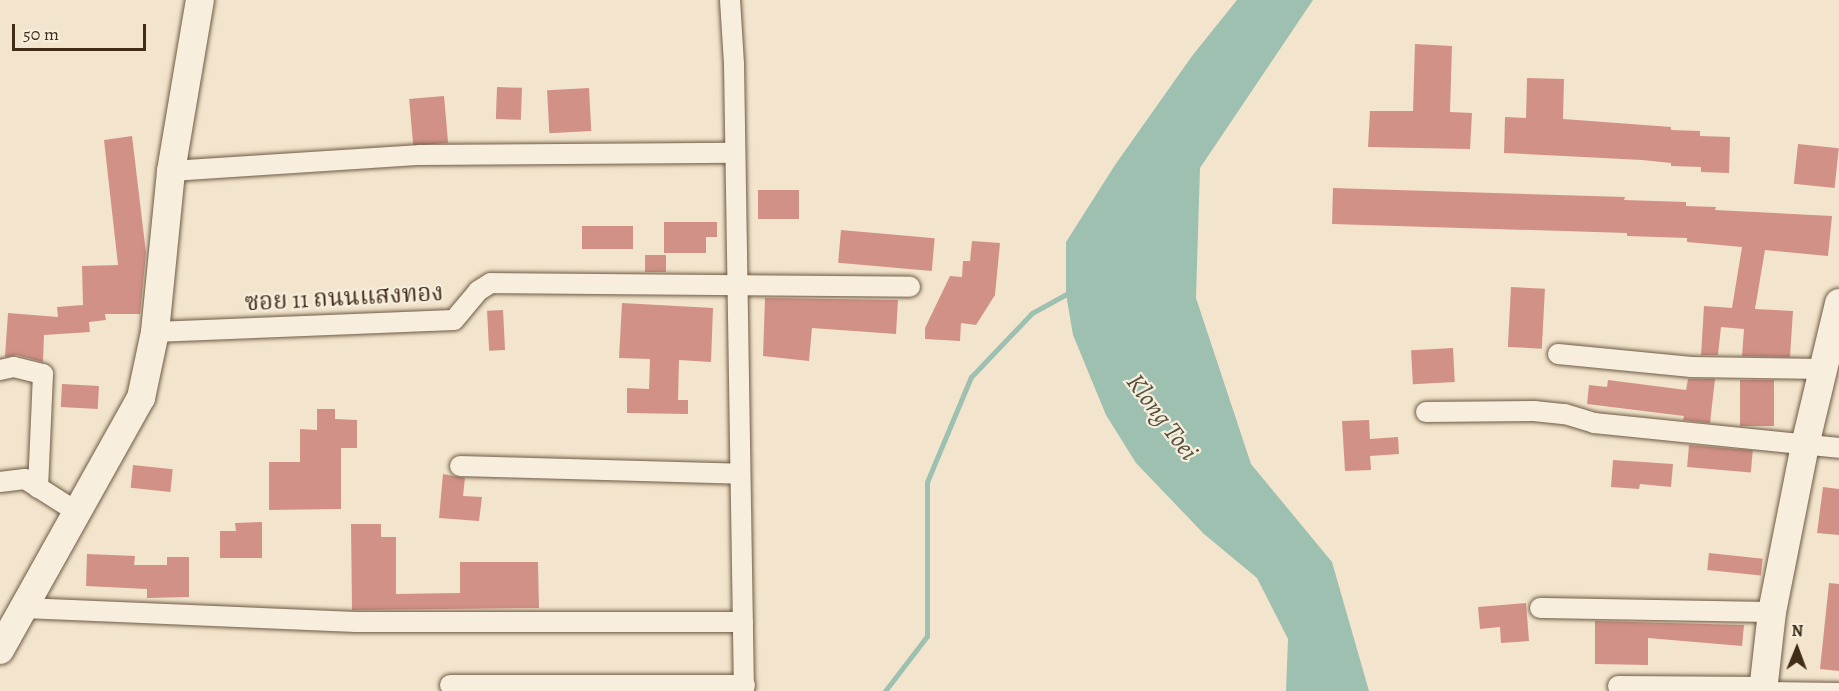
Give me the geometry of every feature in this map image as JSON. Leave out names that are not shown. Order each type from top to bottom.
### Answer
[{"type":"street","points":[[0,651],[141,398],[156,332],[171,171],[200,0]]},
{"type":"street","points":[[450,685],[744,688],[735,153],[730,0]]},
{"type":"street","points":[[171,171],[420,155],[735,153]]},
{"type":"street","name":"ซอย 11 ถนนแสงทอง","points":[[156,332],[454,320],[478,291],[491,284],[910,287]]},
{"type":"street","points":[[1618,686],[1763,689],[1772,612],[1805,445],[1822,369],[1838,312]]},
{"type":"street","points":[[1558,354],[1691,367],[1822,369]]},
{"type":"street","points":[[0,370],[14,367],[43,374],[38,488]]},
{"type":"street","points":[[1426,412],[1534,411],[1565,414],[1594,423],[1839,448]]},
{"type":"street","points":[[460,466],[740,474]]},
{"type":"street","points":[[0,482],[25,480],[77,513]]},
{"type":"street","points":[[24,608],[356,622],[743,622]]},
{"type":"street","points":[[1540,608],[1772,612]]},
{"type":"lane","points":[[1763,689],[1839,688]]},
{"type":"water","name":"Klong Toei","points":[[1237,0],[1313,0],[1200,168],[1196,298],[1251,464],[1332,562],[1369,691],[1286,691],[1288,639],[1257,578],[1204,534],[1136,463],[1106,415],[1073,335],[1066,294],[1066,242],[1115,165],[1192,56]]},
{"type":"building","points":[[1415,44],[1452,46],[1450,112],[1472,113],[1470,149],[1368,147],[1370,111],[1413,111]]},
{"type":"building","points":[[1527,78],[1564,79],[1563,119],[1671,127],[1671,130],[1700,131],[1700,136],[1730,137],[1729,173],[1701,172],[1701,167],[1671,166],[1671,163],[1642,160],[1504,153],[1505,117],[1526,118]]},
{"type":"building","points":[[497,87],[522,88],[521,120],[496,119]]},
{"type":"building","points":[[589,88],[591,131],[549,133],[547,90]]},
{"type":"building","points":[[444,96],[448,143],[413,146],[409,99]]},
{"type":"building","points":[[132,136],[146,253],[140,314],[105,314],[106,320],[89,322],[90,332],[44,335],[43,362],[17,355],[5,357],[8,313],[58,317],[57,307],[83,305],[82,266],[118,265],[104,140]]},
{"type":"building","points":[[1798,144],[1839,148],[1835,188],[1794,184]]},
{"type":"building","points":[[1333,188],[1625,197],[1624,200],[1686,202],[1686,206],[1716,207],[1715,210],[1832,216],[1828,256],[1765,250],[1755,309],[1793,311],[1790,357],[1742,356],[1744,329],[1721,327],[1718,355],[1701,355],[1704,306],[1732,308],[1742,247],[1687,242],[1687,238],[1627,236],[1627,233],[1332,224]]},
{"type":"building","points":[[758,190],[799,190],[799,219],[758,219]]},
{"type":"building","points":[[664,222],[717,222],[717,237],[706,237],[706,253],[664,253]]},
{"type":"building","points":[[582,226],[633,226],[633,249],[582,249]]},
{"type":"building","points":[[841,230],[935,238],[932,271],[838,263]]},
{"type":"building","points":[[972,241],[1000,243],[995,295],[976,325],[961,323],[960,341],[925,339],[925,328],[950,276],[962,277],[963,261],[970,261]]},
{"type":"building","points":[[645,255],[666,255],[666,272],[645,272]]},
{"type":"building","points":[[1511,287],[1545,289],[1542,349],[1508,347]]},
{"type":"building","points":[[765,298],[898,300],[896,334],[812,328],[809,361],[763,356]]},
{"type":"building","points":[[622,303],[713,308],[711,362],[679,360],[678,400],[688,400],[688,414],[627,413],[627,388],[649,389],[650,359],[619,358]]},
{"type":"building","points":[[503,310],[505,350],[489,351],[487,311]]},
{"type":"building","points":[[1453,348],[1455,382],[1413,384],[1411,350]]},
{"type":"building","points":[[1688,379],[1715,379],[1710,423],[1683,420],[1684,416],[1587,404],[1589,385],[1607,387],[1608,380],[1686,390]]},
{"type":"building","points":[[1740,380],[1774,380],[1774,426],[1740,426]]},
{"type":"building","points":[[62,384],[99,386],[98,409],[61,407]]},
{"type":"building","points":[[317,409],[335,409],[335,419],[357,420],[357,448],[341,448],[341,509],[269,510],[269,462],[300,462],[300,429],[317,430]]},
{"type":"building","points":[[1369,420],[1370,439],[1398,437],[1399,454],[1370,456],[1371,470],[1345,471],[1342,421]]},
{"type":"building","points":[[1689,445],[1753,451],[1751,472],[1687,467]]},
{"type":"building","points":[[1613,460],[1673,464],[1671,487],[1640,484],[1639,489],[1611,487]]},
{"type":"building","points":[[133,465],[173,469],[170,492],[131,488]]},
{"type":"building","points":[[443,474],[465,478],[463,496],[482,497],[479,521],[439,518]]},
{"type":"building","points":[[1823,487],[1839,489],[1839,535],[1817,533]]},
{"type":"building","points":[[262,522],[262,558],[220,558],[220,531],[236,531],[235,523]]},
{"type":"building","points":[[351,524],[381,524],[381,537],[396,537],[396,594],[460,593],[460,562],[538,562],[539,608],[352,610]]},
{"type":"building","points":[[1709,553],[1763,559],[1761,576],[1707,570]]},
{"type":"building","points":[[87,554],[135,556],[134,565],[167,565],[167,557],[189,557],[189,597],[147,598],[147,589],[86,586]]},
{"type":"building","points":[[1829,583],[1839,584],[1839,671],[1820,669]]},
{"type":"building","points":[[1526,603],[1529,641],[1501,643],[1500,627],[1480,629],[1478,607]]},
{"type":"building","points":[[1595,621],[1744,625],[1742,646],[1648,638],[1648,665],[1595,664]]},
{"type":"waterway","points":[[885,691],[927,636],[927,482],[971,377],[1032,313],[1070,292]]}]
